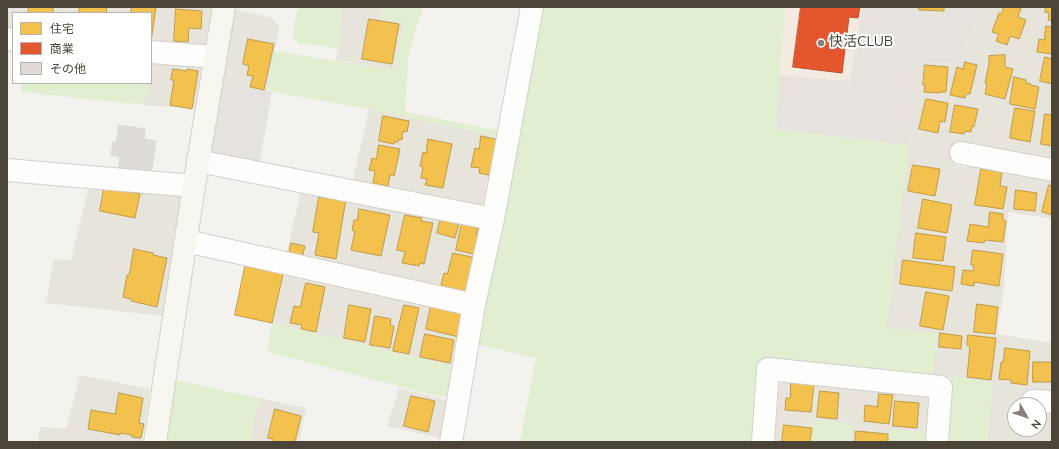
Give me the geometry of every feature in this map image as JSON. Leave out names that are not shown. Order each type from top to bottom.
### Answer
[{"type":"street","points":[[155,442],[194,186],[224,7]]},
{"type":"street","points":[[451,442],[474,305],[493,219],[532,7]]},
{"type":"street","points":[[152,52],[216,57]]},
{"type":"street","points":[[962,153],[1052,170]]},
{"type":"street","points":[[198,161],[493,219]]},
{"type":"street","points":[[7,170],[194,186]]},
{"type":"street","points":[[186,241],[474,305]]},
{"type":"street","points":[[762,442],[768,369],[941,387],[937,442]]},
{"type":"shaded area","points":[[7,7],[212,8],[204,51],[152,47],[152,12],[12,12],[12,34],[7,33]]},
{"type":"shaded area","points":[[323,7],[383,7],[381,18],[404,22],[394,70],[336,60],[341,10]]},
{"type":"shaded area","points":[[785,7],[911,7],[908,85],[779,75]]},
{"type":"shaded area","points":[[862,7],[911,7],[911,13],[948,16],[950,7],[979,7],[961,63],[918,64],[909,145],[776,129],[779,75],[850,81]]},
{"type":"shaded area","points":[[911,7],[1052,7],[1052,163],[955,148],[953,161],[957,166],[969,167],[975,162],[1052,177],[1052,219],[1008,212],[1004,288],[997,334],[1052,343],[1052,396],[1047,398],[1007,397],[1007,437],[1047,437],[1047,408],[1052,408],[1052,442],[987,442],[993,382],[933,375],[886,328],[918,64],[961,63],[973,28],[948,16],[911,13]]},
{"type":"shaded area","points":[[234,9],[273,18],[279,26],[267,91],[222,82]]},
{"type":"shaded area","points":[[152,59],[202,62],[195,109],[144,105],[147,84],[152,84]]},
{"type":"shaded area","points":[[222,82],[272,92],[259,166],[217,158],[211,151]]},
{"type":"shaded area","points":[[369,109],[504,138],[491,207],[482,212],[352,185]]},
{"type":"shaded area","points":[[94,183],[182,195],[163,316],[46,303],[54,259],[71,260],[87,194]]},
{"type":"shaded area","points":[[302,187],[486,225],[470,297],[286,256]]},
{"type":"shaded area","points":[[284,270],[468,309],[458,367],[272,323]]},
{"type":"shaded area","points":[[80,375],[150,389],[142,442],[38,442],[40,427],[66,429]]},
{"type":"shaded area","points":[[786,379],[927,392],[932,399],[928,432],[890,429],[889,442],[850,442],[853,424],[813,419],[810,442],[772,442],[777,387]]},
{"type":"shaded area","points":[[399,388],[450,401],[443,439],[387,426]]},
{"type":"shaded area","points":[[259,398],[306,408],[299,442],[250,442]]},
{"type":"green space","points":[[298,7],[323,7],[341,10],[337,48],[299,43],[292,36]]},
{"type":"green space","points":[[383,7],[423,7],[409,52],[405,112],[502,131],[504,138],[369,109],[267,91],[274,51],[394,70],[404,23],[381,18]]},
{"type":"green space","points":[[537,7],[785,7],[776,129],[909,145],[886,328],[938,333],[933,375],[762,360],[753,442],[520,442],[536,358],[472,343]]},
{"type":"green space","points":[[22,84],[147,84],[144,105],[21,92]]},
{"type":"green space","points":[[272,323],[458,367],[452,396],[441,397],[267,352]]},
{"type":"green space","points":[[951,377],[993,382],[987,442],[945,442]]},
{"type":"green space","points":[[175,380],[259,398],[250,442],[168,442],[166,439]]},
{"type":"green space","points":[[813,419],[853,424],[850,442],[810,442]]},
{"type":"green space","points":[[890,429],[928,432],[928,442],[889,442]]},
{"type":"building: 住宅","points":[[29,7],[53,7],[53,12],[28,12]]},
{"type":"building: 住宅","points":[[80,7],[107,7],[106,12],[79,12]]},
{"type":"building: 住宅","points":[[132,7],[156,7],[152,34],[152,12],[131,12]]},
{"type":"building: 住宅","points":[[919,7],[944,7],[944,11],[919,10]]},
{"type":"building: 住宅","points":[[1004,7],[1021,8],[1018,17],[1026,20],[1019,39],[1010,36],[1007,45],[996,41],[999,34],[992,32],[999,13],[1001,14]]},
{"type":"building: 住宅","points":[[1046,7],[1052,7],[1052,20],[1048,20],[1049,13],[1045,12]]},
{"type":"building: 住宅","points":[[176,9],[202,11],[201,29],[189,28],[188,42],[174,41]]},
{"type":"building: 住宅","points":[[369,19],[399,24],[392,64],[362,59]]},
{"type":"building: 住宅","points":[[1046,26],[1052,27],[1052,54],[1037,52],[1039,39],[1044,40]]},
{"type":"building: 住宅","points":[[248,39],[274,44],[264,90],[250,87],[253,76],[247,75],[249,66],[243,64]]},
{"type":"building: 住宅","points":[[1005,55],[1005,67],[1013,69],[1005,99],[985,94],[987,84],[985,83],[989,56]]},
{"type":"building: 住宅","points":[[1045,57],[1052,59],[1052,84],[1040,81]]},
{"type":"building: 住宅","points":[[965,62],[977,65],[970,94],[966,94],[965,98],[950,95],[957,67],[963,69]]},
{"type":"building: 住宅","points":[[925,65],[948,67],[946,92],[924,92],[925,85],[923,85]]},
{"type":"building: 住宅","points":[[173,69],[198,71],[192,109],[170,105],[174,80],[171,80]]},
{"type":"building: 住宅","points":[[1014,77],[1026,80],[1026,83],[1039,87],[1035,109],[1010,104]]},
{"type":"building: 住宅","points":[[926,99],[948,103],[945,122],[940,121],[938,133],[919,129]]},
{"type":"building: 住宅","points":[[955,105],[978,109],[974,127],[972,126],[971,132],[965,131],[964,134],[950,132]]},
{"type":"building: 住宅","points":[[1015,108],[1035,111],[1030,142],[1010,138]]},
{"type":"building: 住宅","points":[[1045,114],[1052,115],[1052,146],[1041,144]]},
{"type":"building: 住宅","points":[[383,116],[409,121],[407,132],[403,131],[402,140],[399,139],[398,142],[394,142],[394,144],[379,141]]},
{"type":"building: 住宅","points":[[481,136],[499,140],[493,176],[479,173],[480,168],[471,167],[475,148],[479,149]]},
{"type":"building: 住宅","points":[[428,139],[452,144],[443,188],[425,185],[427,179],[421,178],[423,167],[420,166],[423,152],[426,153]]},
{"type":"building: 住宅","points":[[379,145],[400,149],[394,176],[390,175],[388,186],[373,183],[375,171],[369,170],[372,158],[376,159]]},
{"type":"building: 住宅","points":[[913,165],[940,169],[935,196],[908,191]]},
{"type":"building: 住宅","points":[[981,169],[1002,172],[1000,186],[1007,187],[1003,209],[975,205]]},
{"type":"building: 住宅","points":[[1049,185],[1052,186],[1052,215],[1042,212]]},
{"type":"building: 住宅","points":[[104,189],[140,194],[135,218],[100,211]]},
{"type":"building: 住宅","points":[[1016,190],[1037,193],[1035,211],[1014,209]]},
{"type":"building: 住宅","points":[[319,197],[346,199],[336,259],[315,255],[319,233],[313,232]]},
{"type":"building: 住宅","points":[[923,199],[952,205],[947,233],[918,228]]},
{"type":"building: 住宅","points":[[359,209],[390,215],[381,256],[351,250],[355,231],[352,230],[354,220],[357,220]]},
{"type":"building: 住宅","points":[[990,212],[1003,214],[1003,220],[1006,221],[1003,242],[985,240],[984,243],[967,241],[970,224],[988,227]]},
{"type":"building: 住宅","points":[[405,215],[422,218],[421,221],[433,223],[424,264],[420,263],[419,266],[402,263],[405,252],[397,250]]},
{"type":"building: 住宅","points":[[441,218],[459,223],[455,238],[437,233]]},
{"type":"building: 住宅","points":[[462,223],[478,228],[476,235],[481,236],[477,255],[456,250]]},
{"type":"building: 住宅","points":[[916,233],[946,237],[943,261],[913,258]]},
{"type":"building: 住宅","points":[[291,243],[305,246],[302,258],[289,256]]},
{"type":"building: 住宅","points":[[134,249],[167,258],[157,307],[131,301],[131,299],[123,297]]},
{"type":"building: 住宅","points":[[973,250],[1003,254],[999,286],[974,282],[974,286],[961,284],[963,270],[973,271],[974,265],[971,265]]},
{"type":"building: 住宅","points":[[453,253],[476,258],[467,294],[447,289],[447,287],[441,285],[444,273],[447,274]]},
{"type":"building: 住宅","points":[[903,260],[955,267],[952,291],[900,284]]},
{"type":"building: 住宅","points":[[246,262],[284,270],[272,323],[235,315]]},
{"type":"building: 住宅","points":[[306,283],[325,287],[316,332],[301,329],[302,325],[290,323],[294,306],[300,307]]},
{"type":"building: 住宅","points":[[926,292],[949,296],[943,330],[920,326]]},
{"type":"building: 住宅","points":[[977,304],[998,307],[995,334],[974,332]]},
{"type":"building: 住宅","points":[[349,305],[371,309],[365,342],[344,338]]},
{"type":"building: 住宅","points":[[404,305],[419,308],[409,354],[393,351]]},
{"type":"building: 住宅","points":[[431,306],[465,311],[459,337],[426,329]]},
{"type":"building: 住宅","points":[[375,316],[391,319],[390,325],[394,326],[390,348],[370,345]]},
{"type":"building: 住宅","points":[[940,333],[962,336],[961,349],[939,347]]},
{"type":"building: 住宅","points":[[425,334],[454,340],[450,363],[420,357]]},
{"type":"building: 住宅","points":[[968,335],[996,338],[991,380],[967,377],[970,347],[967,345]]},
{"type":"building: 住宅","points":[[1005,348],[1030,351],[1027,385],[1011,383],[1011,380],[999,379],[1001,362],[1003,362]]},
{"type":"building: 住宅","points":[[1033,362],[1052,362],[1052,382],[1033,382]]},
{"type":"building: 住宅","points":[[791,382],[814,384],[811,412],[785,410],[786,398],[790,398]]},
{"type":"building: 住宅","points":[[820,391],[839,393],[837,419],[817,417]]},
{"type":"building: 住宅","points":[[119,393],[143,398],[139,423],[144,424],[141,438],[132,437],[132,435],[120,433],[120,435],[88,429],[91,410],[115,414]]},
{"type":"building: 住宅","points":[[879,394],[893,395],[889,424],[864,421],[865,405],[877,407]]},
{"type":"building: 住宅","points":[[411,396],[435,401],[428,432],[404,426]]},
{"type":"building: 住宅","points":[[895,401],[919,403],[917,428],[893,426]]},
{"type":"building: 住宅","points":[[275,409],[301,416],[295,442],[272,442],[273,439],[268,438]]},
{"type":"building: 住宅","points":[[784,425],[812,428],[810,442],[782,442]]},
{"type":"building: 住宅","points":[[856,431],[888,434],[888,442],[855,442]]},
{"type":"building: 商業","name":"快活CLUB","points":[[801,7],[860,7],[858,18],[849,17],[842,73],[793,67]]},
{"type":"building: その他","points":[[119,125],[145,129],[144,139],[156,141],[151,174],[118,172],[120,157],[111,155],[113,142],[116,142]]},
{"type":"place","name":"快活CLUB","points":[[821,43]]}]
